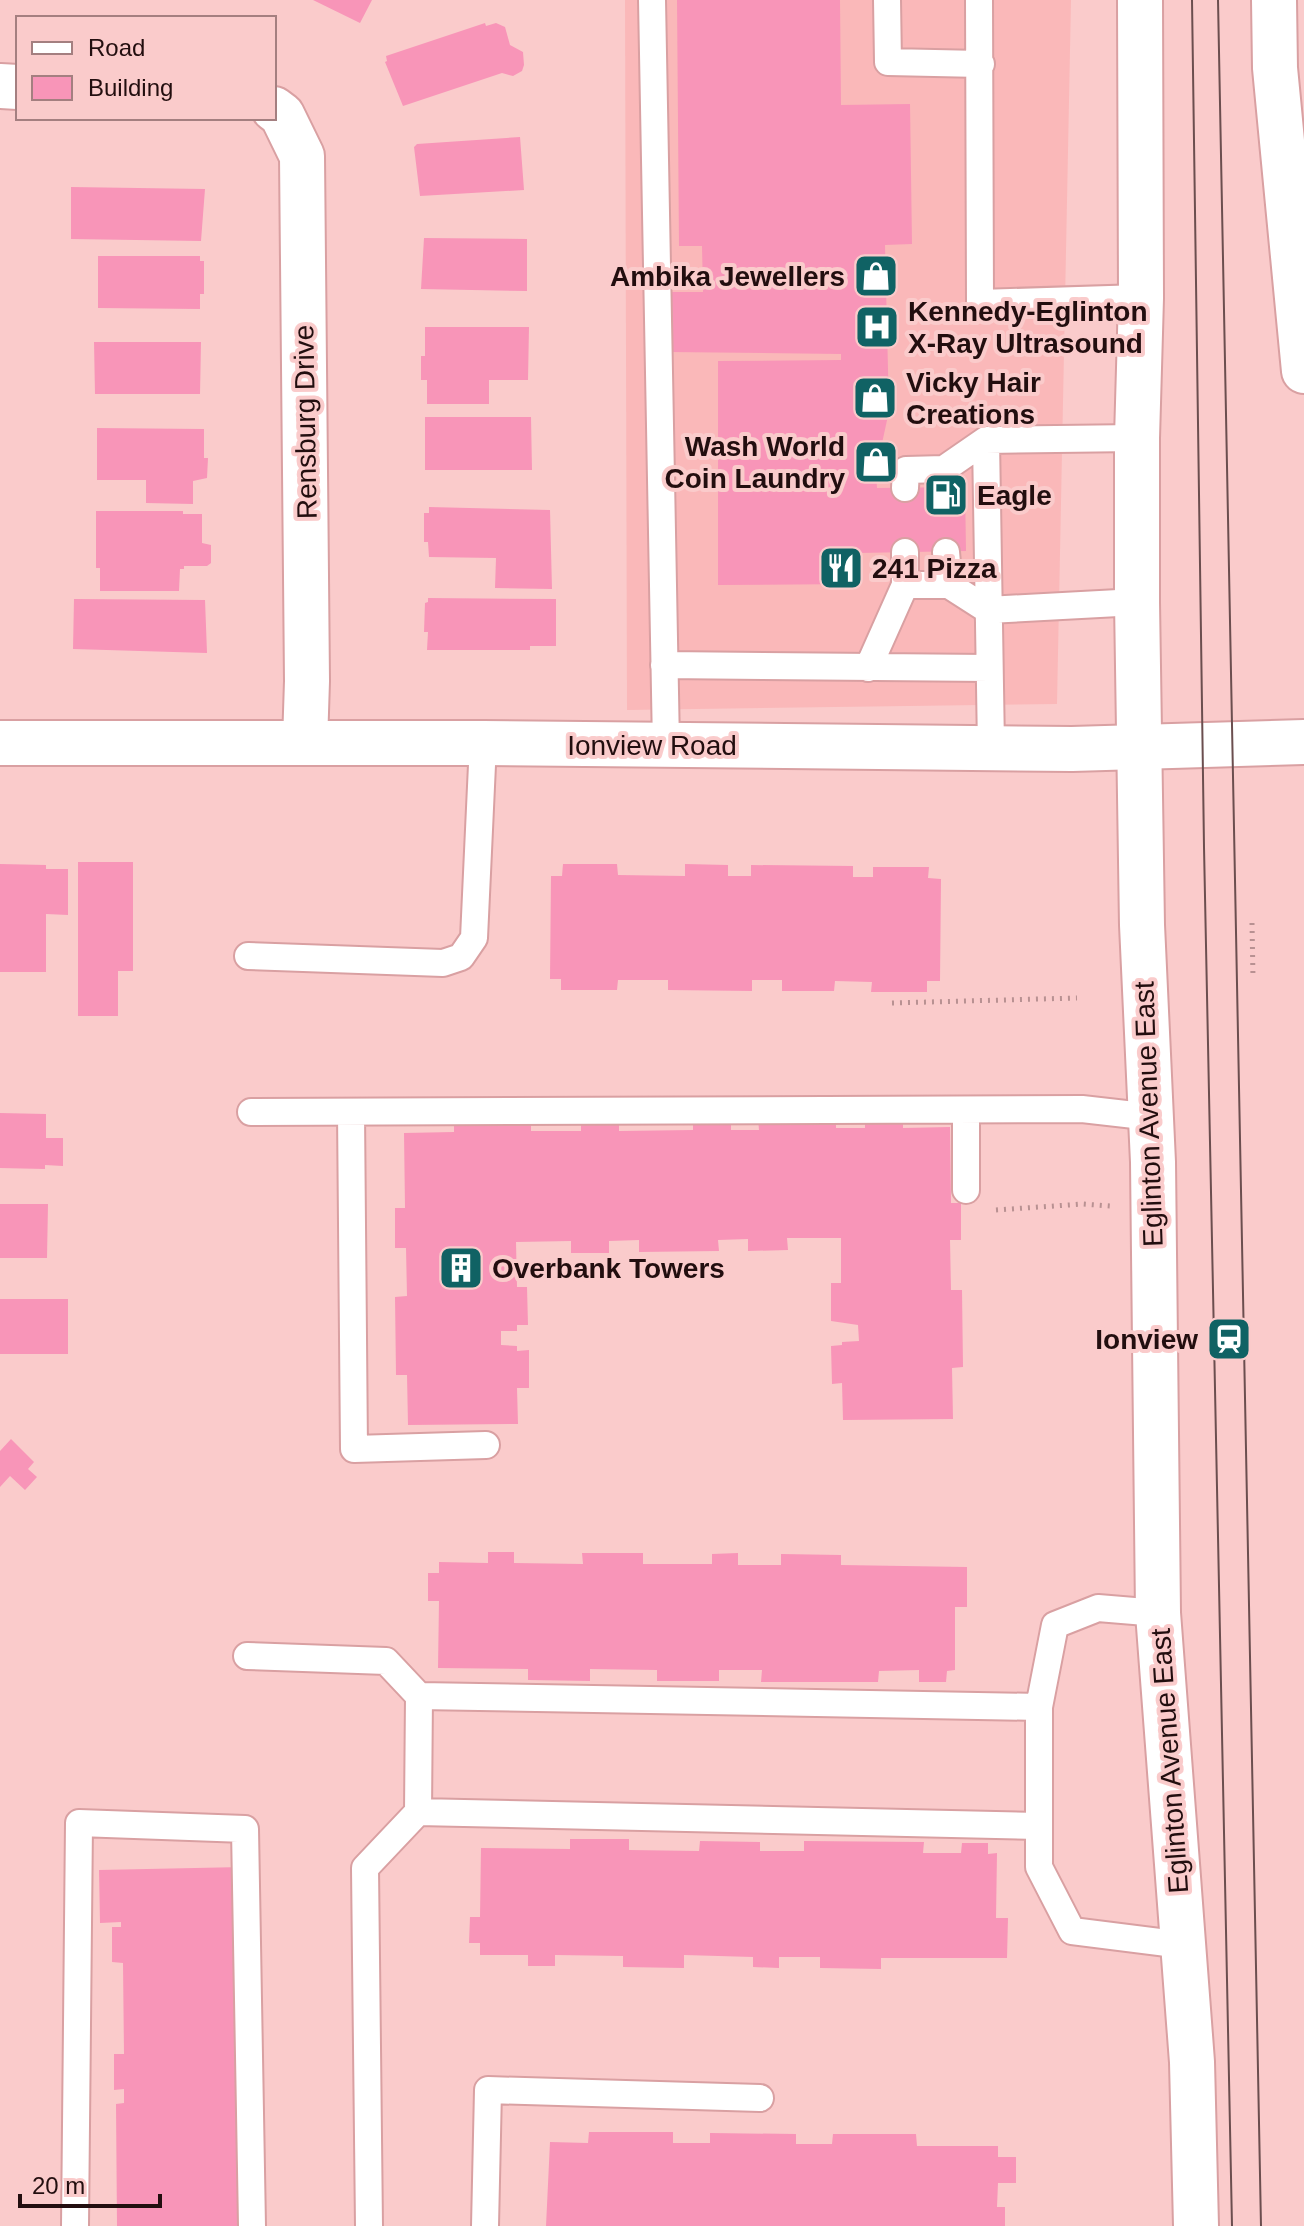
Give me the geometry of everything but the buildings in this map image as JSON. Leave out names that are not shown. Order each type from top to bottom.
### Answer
[{"type":"main road","name":"Eglinton Avenue East","points":[[1140,0],[1141,298],[1137,602],[1142,925],[1152,1117],[1158,1613],[1192,2062],[1196,2226]]},
{"type":"main road","points":[[1274,0],[1290,67],[1304,371]]},
{"type":"main road","name":"Rensburg Drive","points":[[276,110],[282,115],[302,156],[305,743]]},
{"type":"main road","name":"Ionview Road","points":[[0,743],[483,743],[1072,749],[1304,742]]},
{"type":"lane","points":[[652,0],[666,745]]},
{"type":"lane","points":[[887,0],[888,62],[981,64]]},
{"type":"lane","points":[[979,0],[980,303],[1141,298]]},
{"type":"lane","points":[[905,488],[906,470],[945,479],[986,440],[1137,438]]},
{"type":"lane","points":[[986,440],[991,747]]},
{"type":"lane","points":[[868,668],[905,585],[905,552]]},
{"type":"lane","points":[[946,552],[949,585]]},
{"type":"lane","points":[[905,585],[949,585],[988,610],[1137,602]]},
{"type":"lane","points":[[664,665],[989,668]]},
{"type":"lane","points":[[248,956],[443,963],[461,957],[474,938],[483,743]]},
{"type":"lane","points":[[251,1112],[1082,1109],[1152,1117]]},
{"type":"lane","points":[[966,1110],[966,1190]]},
{"type":"lane","points":[[351,1112],[354,1449],[486,1445]]},
{"type":"lane","points":[[1158,1613],[1098,1608],[1055,1625],[1039,1707],[1039,1867],[1072,1931],[1183,1945]]},
{"type":"lane","points":[[247,1656],[386,1661],[419,1696],[418,1812],[365,1868],[369,2226]]},
{"type":"lane","points":[[419,1696],[1039,1707]]},
{"type":"lane","points":[[418,1812],[1039,1826]]},
{"type":"lane","points":[[75,2226],[79,1823],[245,1829],[252,2226]]},
{"type":"lane","points":[[485,2226],[488,2090],[760,2098]]},
{"type":"path","points":[[1252,923],[1253,978]]},
{"type":"path","points":[[892,1003],[1077,998]]},
{"type":"path","points":[[985,1211],[1083,1204],[1152,1208]]},
{"type":"shaded area","points":[[625,0],[1071,0],[1057,704],[627,710]]},
{"type":"tram line","points":[[1192,0],[1204,847],[1232,2226]]},
{"type":"tram line","points":[[1218,0],[1261,2226]]},
{"type":"place","name":"Ambika Jewellers","points":[[876,276]]},
{"type":"place","name":"Kennedy-Eglinton X-Ray Ultrasound","points":[[877,327]]},
{"type":"place","name":"Vicky Hair Creations","points":[[875,398]]},
{"type":"place","name":"Wash World Coin Laundry","points":[[876,462]]},
{"type":"place","name":"Eagle","points":[[946,495]]},
{"type":"place","name":"241 Pizza","points":[[841,568]]},
{"type":"place","name":"Overbank Towers","points":[[461,1268]]},
{"type":"place","name":"Ionview","points":[[1229,1339]]}]
